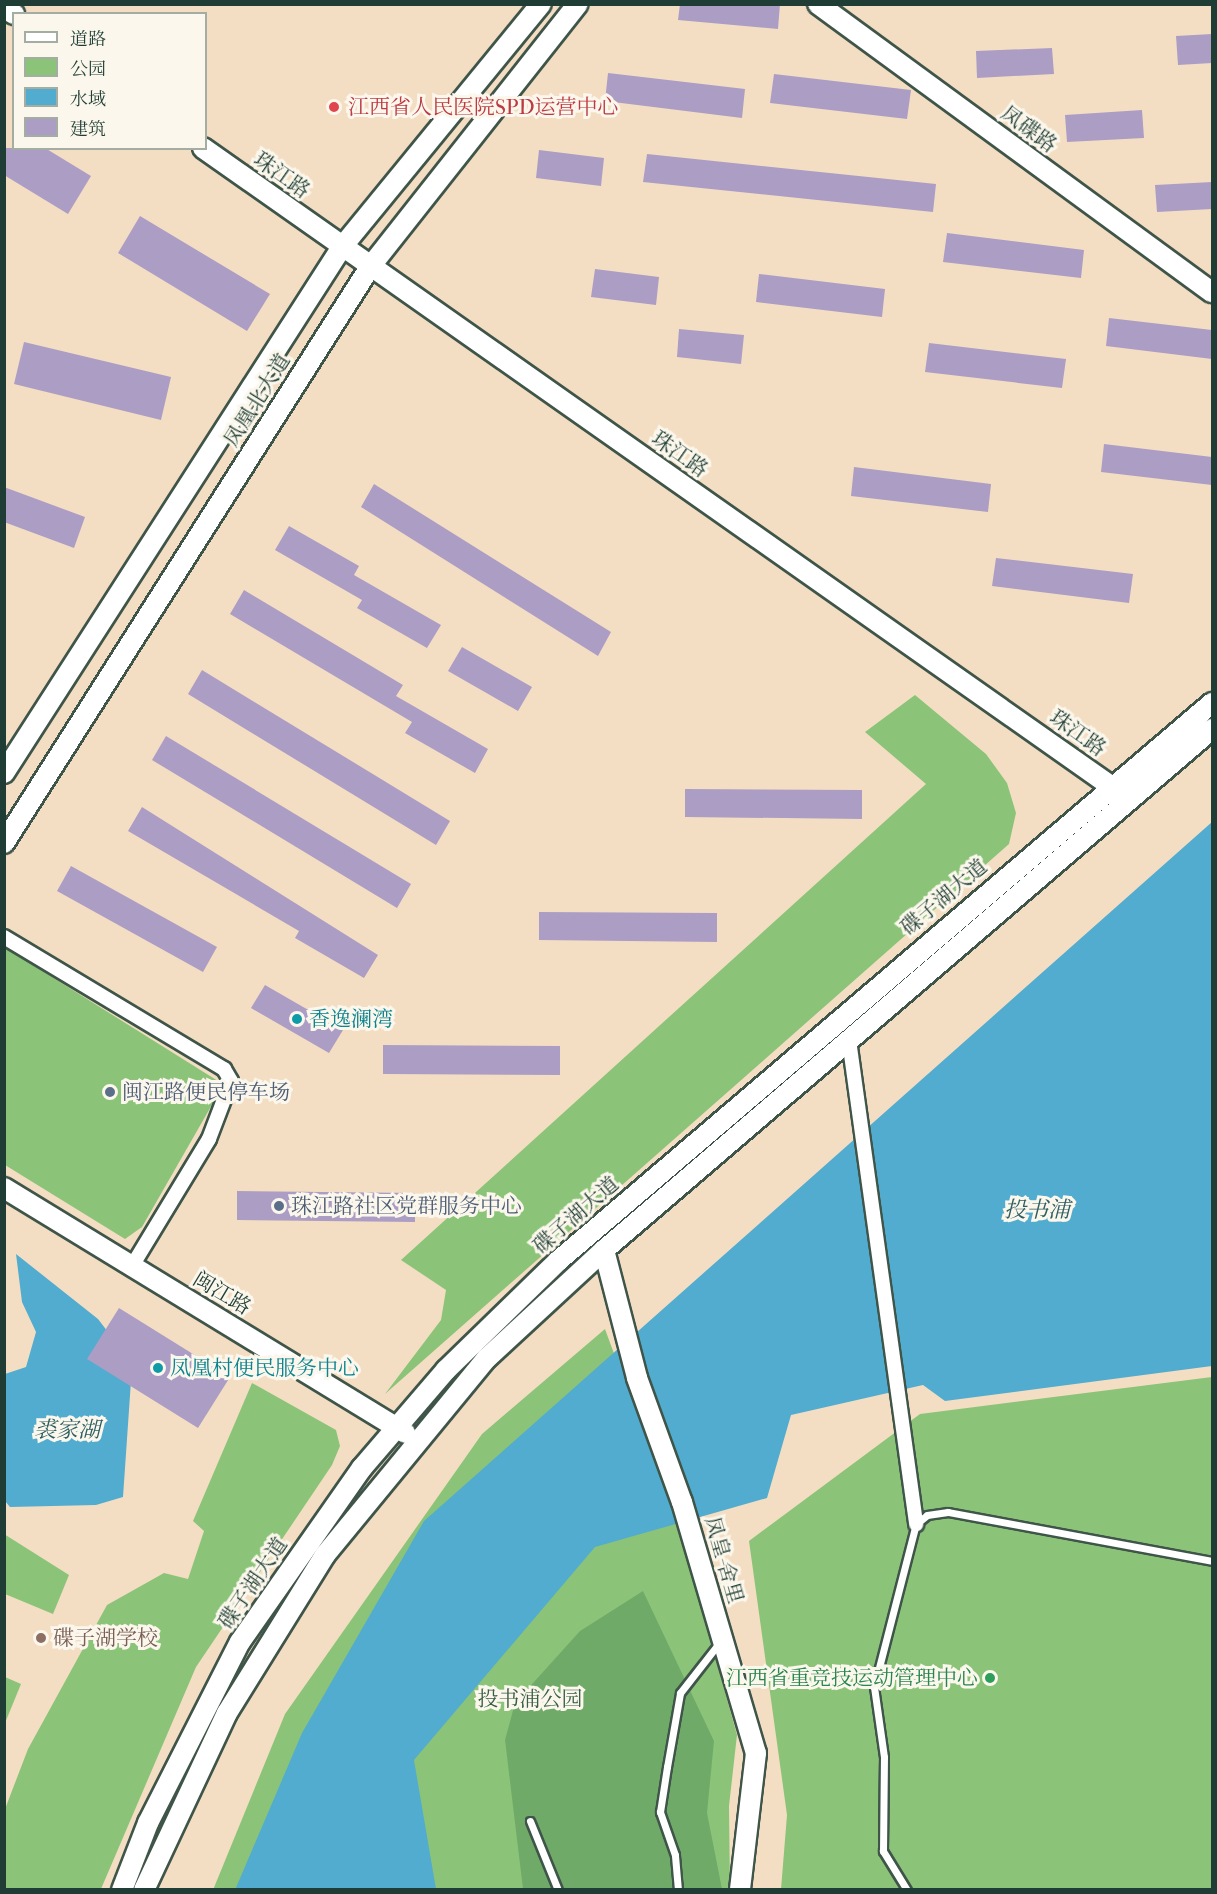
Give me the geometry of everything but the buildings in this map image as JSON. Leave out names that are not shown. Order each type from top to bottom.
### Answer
[{"type":"main road","name":"凤凰北大道","points":[[4,773],[342,247],[541,4]]},
{"type":"main road","name":"凤凰北大道","points":[[4,843],[370,267],[578,4]]},
{"type":"main road","name":"凤碟路","points":[[818,4],[1212,292]]},
{"type":"main road","name":"珠江路","points":[[206,150],[1130,799]]},
{"type":"main road","name":"碟子湖大道","points":[[122,1890],[148,1822],[240,1641],[362,1468],[396,1428],[558,1261],[1212,703]]},
{"type":"main road","points":[[144,1890],[227,1713],[325,1555],[415,1440],[487,1358],[604,1250],[1212,729]]},
{"type":"main road","name":"闽江路","points":[[4,1188],[415,1440]]},
{"type":"main road","name":"凤皇-舍里","points":[[604,1250],[637,1378],[682,1502],[756,1753],[740,1890]]},
{"type":"street","points":[[4,937],[224,1069],[231,1081],[209,1139],[132,1266]]},
{"type":"street","points":[[849,1040],[916,1524]]},
{"type":"lane","points":[[907,1890],[883,1851],[884,1757],[874,1687],[916,1524],[927,1515],[948,1512],[1212,1560]]},
{"type":"lane","points":[[678,1890],[675,1855],[660,1812],[680,1693],[722,1639]]},
{"type":"lane","points":[[530,1821],[558,1890]]},
{"type":"green space","points":[[915,695],[986,754],[1007,783],[1016,813],[1009,844],[385,1394],[441,1320],[446,1290],[401,1260],[926,784],[865,732]]},
{"type":"green space","name":"闽江路便民停车场","points":[[4,947],[218,1081],[213,1103],[142,1227],[125,1239],[5,1165]]},
{"type":"green space","name":"投书浦公园","points":[[605,1329],[684,1545],[737,1735],[729,1806],[730,1889],[213,1890],[285,1714],[482,1434]]},
{"type":"green space","name":"江西省重竞技运动管理中心","points":[[1212,1377],[1212,1889],[781,1889],[787,1815],[749,1541],[920,1414]]},
{"type":"green space","points":[[252,1383],[336,1430],[340,1446],[332,1465],[196,1667],[101,1889],[5,1889],[5,1809],[28,1749],[107,1605],[164,1573],[188,1579],[204,1531],[193,1521]]},
{"type":"green space","points":[[4,1534],[69,1575],[53,1614],[5,1594]]},
{"type":"green space","points":[[643,1591],[714,1741],[707,1813],[722,1889],[523,1889],[505,1740],[515,1703],[580,1631]]},
{"type":"green space","points":[[5,1677],[21,1684],[5,1723]]},
{"type":"water","name":"投书浦","points":[[1212,822],[1212,1366],[945,1401],[923,1385],[791,1415],[767,1498],[595,1547],[414,1760],[436,1889],[235,1890],[302,1733],[424,1521]]},
{"type":"water","name":"裘家湖","points":[[16,1254],[98,1319],[121,1349],[131,1381],[123,1497],[96,1505],[10,1507],[5,1501],[5,1374],[26,1367],[36,1332],[22,1302]]},
{"type":"place","name":"江西省人民医院SPD运营中心","points":[[334,107]]},
{"type":"place","name":"香逸澜湾","points":[[297,1019]]},
{"type":"place","name":"闽江路便民停车场","points":[[110,1092]]},
{"type":"place","name":"珠江路社区党群服务中心","points":[[279,1206]]},
{"type":"place","name":"凤凰村便民服务中心","points":[[158,1368]]},
{"type":"place","name":"碟子湖学校","points":[[41,1638]]},
{"type":"place","name":"江西省重竞技运动管理中心","points":[[990,1678]]}]
